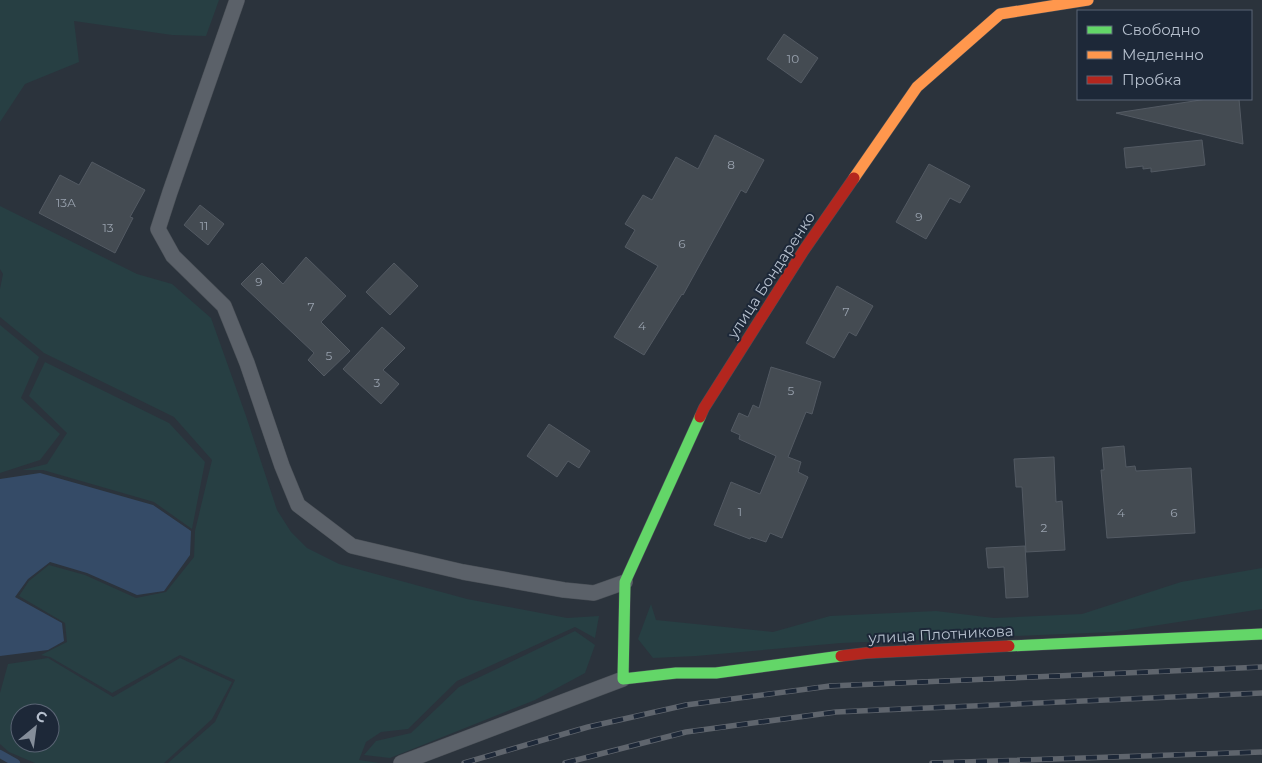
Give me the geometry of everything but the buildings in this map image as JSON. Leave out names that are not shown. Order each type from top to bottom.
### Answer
[{"type":"street","name":"улица Бондаренко","points":[[623,679],[625,582],[704,408],[804,250],[917,87],[1000,14],[1088,0]]},
{"type":"street","name":"улица Плотникова","points":[[623,679],[676,673],[716,673],[866,653],[1262,634]]},
{"type":"lane","points":[[237,0],[158,229],[173,256],[224,306],[247,363],[282,466],[298,505],[352,546],[463,572],[564,590],[594,593],[625,582]]},
{"type":"lane","points":[[401,763],[623,679]]},
{"type":"green space","points":[[0,0],[219,0],[206,36],[172,35],[74,21],[79,62],[25,84],[0,122]]},
{"type":"green space","points":[[0,206],[137,274],[172,284],[211,318],[277,510],[291,532],[307,548],[339,564],[467,599],[567,618],[599,616],[595,638],[575,627],[457,681],[408,729],[381,732],[366,742],[359,760],[379,763],[168,763],[215,722],[235,680],[180,655],[112,693],[50,657],[41,655],[67,642],[65,623],[19,596],[29,581],[49,565],[85,575],[136,598],[166,592],[194,557],[195,531],[212,460],[174,417],[44,353],[0,317],[0,289],[3,274],[0,269]]},
{"type":"green space","points":[[0,325],[39,357],[21,398],[60,434],[40,460],[0,473]]},
{"type":"green space","points":[[45,362],[169,423],[205,462],[192,529],[154,502],[43,470],[22,470],[47,464],[67,433],[29,396]]},
{"type":"green space","points":[[1262,568],[1262,609],[1114,632],[841,643],[653,658],[638,639],[651,604],[656,620],[773,632],[830,616],[936,611],[994,618],[1082,614],[1181,582]]},
{"type":"green space","points":[[575,631],[595,645],[585,673],[535,700],[390,758],[364,755],[376,741],[411,733],[459,687]]},
{"type":"green space","points":[[48,658],[113,697],[180,658],[232,682],[212,719],[164,763],[35,763],[11,753],[60,753],[60,703],[10,703],[9,752],[0,744],[0,693],[8,664]]},
{"type":"water","points":[[40,473],[153,505],[191,531],[190,555],[164,591],[137,595],[87,573],[50,562],[28,579],[15,597],[62,623],[64,641],[48,650],[0,656],[0,479]]},
{"type":"waterway","points":[[0,754],[16,763]]},
{"type":"railway","points":[[464,763],[588,727],[686,705],[830,686],[1262,667]]},
{"type":"railway","points":[[565,763],[686,732],[836,712],[1262,693]]},
{"type":"railway","points":[[932,763],[1262,752]]},
{"type":"traffic: fast","points":[[700,417],[625,582],[623,679],[676,673],[716,673],[841,656]]},
{"type":"traffic: fast","points":[[1009,646],[1262,634]]},
{"type":"traffic: slow","points":[[854,178],[917,87],[1000,14],[1088,0]]},
{"type":"traffic: jam","points":[[700,417],[804,250],[854,178]]},
{"type":"traffic: jam","points":[[841,656],[866,653],[1009,646]]}]
